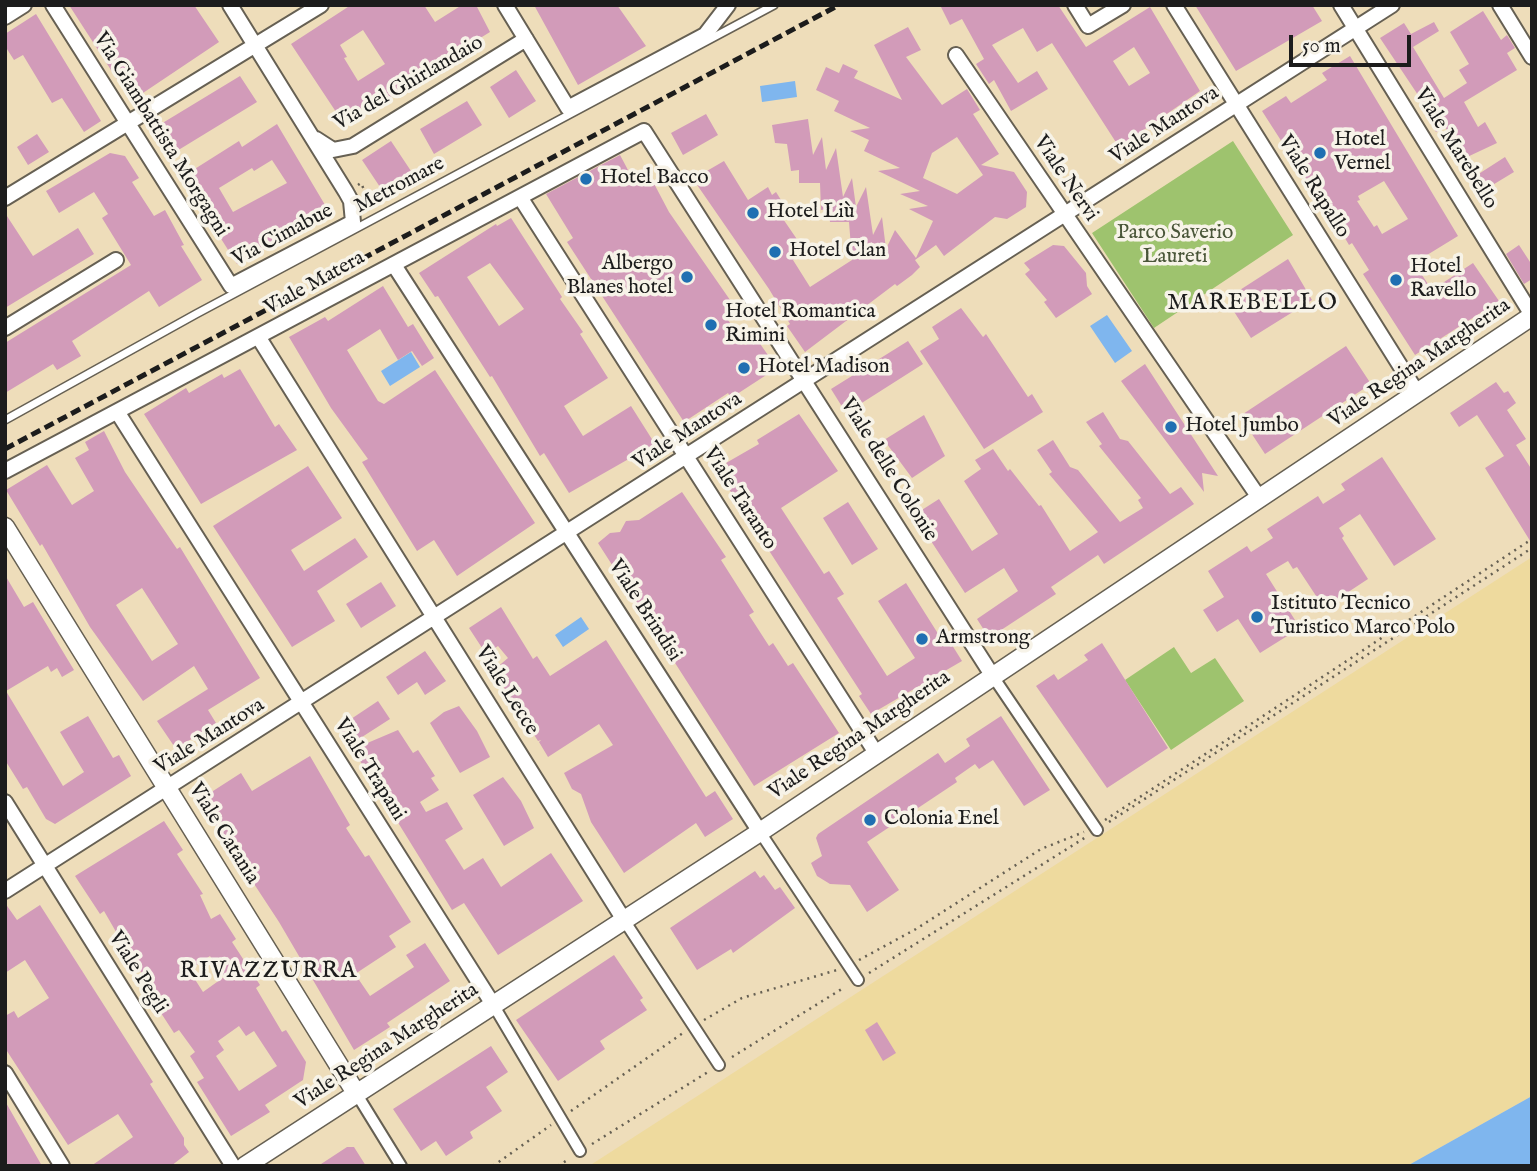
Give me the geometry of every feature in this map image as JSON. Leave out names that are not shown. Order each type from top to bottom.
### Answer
[{"type":"street","points":[[5,17],[24,5]]},
{"type":"street","name":"Via Giambattista Morgagni","points":[[53,5],[231,286]]},
{"type":"street","points":[[230,5],[313,137]]},
{"type":"street","points":[[5,198],[321,5]]},
{"type":"street","points":[[505,5],[568,108],[705,35],[728,5]]},
{"type":"street","points":[[1075,5],[1088,26],[1123,5]]},
{"type":"street","name":"Viale Rapallo","points":[[1174,5],[1416,391]]},
{"type":"street","name":"Viale Marebello","points":[[1341,5],[1532,316]]},
{"type":"street","name":"Viale Mantova","points":[[5,891],[688,458],[1392,5]]},
{"type":"street","points":[[1500,5],[1532,57]]},
{"type":"street","name":"Via del Ghirlandaio","points":[[313,137],[333,149],[353,146],[526,39]]},
{"type":"street","name":"Viale Nervi","points":[[956,55],[1260,499]]},
{"type":"street","name":"Viale Matera","points":[[5,471],[644,131]]},
{"type":"street","name":"Viale delle Colonie","points":[[644,131],[807,380],[992,675],[1096,828]]},
{"type":"street","name":"Via Cimabue","points":[[231,286],[353,222],[351,201],[313,137]]},
{"type":"street","name":"Viale Taranto","points":[[520,197],[876,753]]},
{"type":"street","points":[[5,328],[116,260]]},
{"type":"street","name":"Viale Brindisi","points":[[394,265],[858,979]]},
{"type":"street","name":"Viale Regina Margherita","points":[[245,1166],[760,832],[1382,417],[1416,391],[1532,316]]},
{"type":"street","name":"Viale Lecce","points":[[259,338],[624,920],[719,1065]]},
{"type":"street","name":"Viale Trapani","points":[[118,413],[494,1006],[580,1151]]},
{"type":"street","name":"Viale Catania","points":[[5,527],[401,1166]]},
{"type":"street","name":"Viale Pegli","points":[[5,802],[233,1166]]},
{"type":"street","points":[[5,1073],[62,1166]]},
{"type":"lane","name":"Metromare","points":[[5,420],[196,314],[774,5]]},
{"type":"path","points":[[493,1166],[694,1026],[742,998],[814,979],[848,966],[916,929],[1041,849],[1096,828],[1532,538]]},
{"type":"path","points":[[558,1166],[1096,828],[1532,548]]},
{"type":"green space","name":"Parco Saverio Laureti","points":[[1233,141],[1293,235],[1154,328],[1092,233]]},
{"type":"green space","points":[[1174,647],[1191,673],[1215,658],[1244,701],[1171,750],[1125,680]]},
{"type":"sand","points":[[1532,557],[1532,1096],[1407,1166],[589,1166]]},
{"type":"water","points":[[795,81],[797,97],[762,102],[760,86]]},
{"type":"water","points":[[1107,315],[1132,351],[1115,363],[1090,326]]},
{"type":"water","points":[[411,352],[420,367],[390,386],[381,371]]},
{"type":"water","points":[[581,617],[589,629],[563,647],[555,635]]},
{"type":"water","points":[[1532,1096],[1532,1166],[1407,1166]]},
{"type":"building","points":[[69,5],[194,5],[219,42],[131,101]]},
{"type":"building","points":[[351,5],[424,5],[435,22],[462,5],[476,5],[490,32],[451,56],[454,61],[387,99],[384,94],[342,121],[291,44]],"holes":[[[363,30],[385,64],[358,81],[344,58],[347,57],[340,45]]]},
{"type":"building","points":[[534,5],[617,5],[646,46],[578,85]]},
{"type":"building","points":[[940,5],[1058,5],[1086,47],[1150,7],[1200,91],[1119,147],[1052,43],[1037,52],[1023,28],[992,45],[1018,83],[1037,71],[1048,89],[1011,111],[994,80],[989,84],[976,64],[984,59],[962,19],[950,25]],"holes":[[[1134,47],[1150,73],[1129,86],[1113,61]]]},
{"type":"building","points":[[1195,5],[1312,5],[1322,21],[1236,71]]},
{"type":"building","points":[[1483,11],[1501,40],[1507,35],[1515,48],[1507,53],[1517,70],[1464,102],[1478,127],[1485,122],[1497,143],[1465,158],[1445,127],[1436,132],[1420,106],[1424,104],[1380,38],[1404,23],[1411,34],[1434,22],[1439,31],[1413,47],[1444,98],[1467,83],[1459,70],[1469,64],[1450,32]]},
{"type":"building","points":[[36,14],[101,121],[84,132],[62,98],[52,103],[23,55],[14,60],[5,46],[5,34]]},
{"type":"building","points":[[908,27],[921,50],[906,57],[942,105],[967,89],[980,110],[973,114],[999,154],[981,165],[1014,172],[1027,192],[1026,207],[1007,219],[995,217],[944,256],[936,245],[915,260],[920,267],[912,275],[897,286],[895,284],[805,352],[787,326],[790,324],[769,289],[693,179],[724,161],[748,200],[768,187],[772,195],[776,192],[786,208],[779,213],[805,251],[793,260],[810,287],[852,260],[849,222],[830,222],[828,209],[821,210],[820,183],[799,183],[799,170],[791,171],[787,144],[775,143],[772,125],[808,119],[813,155],[822,137],[826,170],[836,148],[843,197],[852,178],[856,207],[866,187],[873,235],[882,217],[886,249],[895,230],[916,258],[933,221],[909,209],[928,206],[900,194],[920,191],[878,171],[900,168],[864,151],[869,140],[850,131],[870,128],[834,111],[839,101],[816,90],[826,67],[839,73],[843,64],[858,71],[854,78],[902,100],[874,45]],"holes":[[[957,137],[983,175],[957,194],[923,178],[932,153]]]},
{"type":"building","points":[[1350,56],[1458,236],[1414,263],[1432,290],[1473,263],[1499,301],[1415,355],[1363,274],[1369,270],[1352,243],[1349,245],[1310,179],[1307,181],[1262,111],[1286,96],[1291,103],[1327,80],[1322,73]],"holes":[[[1384,181],[1408,219],[1382,234],[1377,225],[1374,227],[1357,201],[1360,200],[1358,196]]]},
{"type":"building","points":[[516,70],[536,101],[509,118],[490,87]]},
{"type":"building","points":[[240,76],[257,102],[167,157],[151,130]]},
{"type":"building","points":[[467,101],[482,125],[434,154],[420,129]]},
{"type":"building","points":[[706,114],[718,135],[683,155],[671,133]]},
{"type":"building","points":[[277,124],[328,210],[312,221],[309,216],[283,232],[287,238],[237,264],[182,177],[239,141],[242,147]],"holes":[[[272,160],[287,183],[233,212],[219,188],[252,168],[254,171]]]},
{"type":"building","points":[[37,134],[49,152],[28,165],[17,147]]},
{"type":"building","points":[[391,141],[411,171],[382,190],[362,160]]},
{"type":"building","points":[[110,153],[125,156],[139,178],[132,182],[154,216],[165,210],[184,245],[181,246],[202,280],[159,307],[149,291],[72,341],[81,356],[57,370],[53,364],[5,393],[5,343],[131,265],[102,218],[108,214],[94,192],[59,213],[46,191]]},
{"type":"building","points":[[620,155],[636,185],[650,176],[669,212],[737,310],[726,317],[745,345],[756,338],[777,368],[731,398],[728,393],[684,422],[567,242],[573,238],[546,194]]},
{"type":"building","points":[[1505,157],[1514,172],[1486,189],[1477,175]]},
{"type":"building","points":[[5,213],[33,256],[78,228],[94,254],[5,308]]},
{"type":"building","points":[[511,218],[562,297],[560,299],[583,332],[580,334],[608,378],[564,406],[583,436],[631,406],[655,444],[569,493],[544,453],[540,456],[492,376],[490,377],[438,296],[435,297],[419,273],[496,224],[497,226]],"holes":[[[490,263],[524,309],[499,326],[467,277]]]},
{"type":"building","points":[[1053,245],[1064,246],[1086,273],[1087,286],[1092,294],[1056,318],[1044,302],[1047,300],[1025,274],[1030,270],[1024,263]]},
{"type":"building","points":[[1519,245],[1532,265],[1532,279],[1524,284],[1506,254]]},
{"type":"building","points":[[1288,259],[1312,300],[1251,338],[1233,310],[1237,308],[1229,297]]},
{"type":"building","points":[[383,286],[408,327],[413,324],[434,358],[422,366],[412,351],[398,360],[380,329],[347,350],[378,401],[384,404],[435,370],[535,523],[457,576],[434,540],[417,551],[362,462],[368,459],[331,408],[289,337],[325,317],[328,321]]},
{"type":"building","points":[[961,308],[983,337],[986,334],[1028,397],[1032,394],[1043,412],[984,449],[920,351],[939,339],[932,327]]},
{"type":"building","points":[[908,341],[923,364],[846,413],[831,389]]},
{"type":"building","points":[[1346,346],[1371,384],[1265,454],[1240,416]]},
{"type":"building","name":"Hotel Jumbo","points":[[1145,364],[1218,476],[1202,473],[1204,492],[1121,381]]},
{"type":"building","points":[[240,369],[275,427],[279,424],[297,450],[201,504],[144,414],[186,388],[189,393],[222,374],[224,378]]},
{"type":"building","points":[[1496,382],[1504,393],[1508,391],[1516,403],[1507,410],[1526,439],[1516,445],[1532,470],[1532,544],[1485,468],[1504,456],[1477,415],[1459,427],[1450,413]]},
{"type":"building","points":[[1103,412],[1120,439],[1128,441],[1170,494],[1181,487],[1194,504],[1104,564],[1098,555],[1051,587],[1056,594],[989,638],[977,619],[1018,591],[1004,568],[965,593],[914,515],[939,499],[972,551],[998,534],[964,481],[981,469],[975,460],[993,449],[1008,471],[1010,469],[1039,506],[1041,505],[1070,551],[1098,532],[1049,474],[1052,472],[1037,450],[1053,440],[1070,467],[1078,470],[1120,522],[1143,508],[1138,500],[1141,498],[1099,446],[1102,444],[1086,422]]},
{"type":"building","points":[[799,414],[838,471],[781,508],[824,574],[829,571],[844,594],[837,598],[887,676],[915,658],[878,601],[906,583],[942,640],[947,637],[962,661],[871,714],[859,696],[862,694],[718,472],[728,466],[726,463],[759,444],[757,440]]},
{"type":"building","points":[[924,415],[945,456],[912,478],[884,440]]},
{"type":"building","points":[[104,431],[125,472],[177,549],[180,547],[260,678],[208,710],[216,723],[176,749],[157,721],[208,689],[194,666],[143,701],[90,627],[42,544],[40,546],[6,490],[47,465],[72,505],[94,491],[75,458],[89,450],[85,442]],"holes":[[[142,588],[178,644],[152,661],[116,605]]]},
{"type":"building","points":[[1382,457],[1436,539],[1394,566],[1360,514],[1339,528],[1344,536],[1342,538],[1368,579],[1324,608],[1297,567],[1293,569],[1288,561],[1266,574],[1300,628],[1260,653],[1238,619],[1217,632],[1203,610],[1224,597],[1208,571],[1247,546],[1251,552],[1273,538],[1267,529],[1318,496],[1323,504],[1345,490],[1341,484]]},
{"type":"building","points":[[308,466],[342,518],[291,550],[304,571],[355,538],[368,557],[317,591],[335,621],[292,647],[213,526]]},
{"type":"building","points":[[682,492],[726,557],[721,560],[754,612],[749,615],[769,646],[773,643],[788,666],[793,663],[839,733],[754,786],[598,543],[610,533],[620,532],[626,521],[639,520]]},
{"type":"building","points":[[848,502],[878,549],[852,565],[823,518]]},
{"type":"building","points":[[5,575],[24,607],[33,602],[74,670],[62,677],[57,668],[51,672],[48,666],[6,691],[63,786],[84,772],[60,732],[88,716],[113,758],[119,755],[131,776],[55,824],[46,819],[27,787],[23,789],[5,760]]},
{"type":"building","points":[[381,582],[396,606],[361,628],[346,604]]},
{"type":"building","points":[[501,607],[533,659],[537,656],[550,676],[606,640],[706,797],[715,791],[733,819],[705,837],[696,823],[624,873],[591,822],[581,794],[572,789],[564,773],[613,745],[599,724],[548,757],[539,742],[541,740],[538,741],[499,680],[502,679],[495,669],[508,658],[498,646],[486,654],[469,628]]},
{"type":"building","points":[[1102,643],[1168,748],[1107,788],[1036,686],[1054,674],[1058,680],[1088,660],[1084,655]]},
{"type":"building","points":[[425,651],[446,681],[425,695],[417,682],[398,695],[386,677]]},
{"type":"building","points":[[378,701],[390,719],[362,737],[365,744],[398,730],[413,753],[418,750],[435,776],[431,778],[439,790],[420,802],[426,812],[447,802],[463,829],[445,840],[464,870],[483,858],[501,887],[551,853],[583,901],[498,955],[464,903],[452,910],[339,727]]},
{"type":"building","points":[[459,706],[477,731],[490,757],[460,773],[430,723],[444,712]]},
{"type":"building","name":"Colonia Enel","points":[[1001,716],[1050,790],[1024,806],[993,760],[979,769],[975,764],[955,778],[957,782],[867,842],[899,890],[867,912],[850,885],[830,884],[817,876],[811,863],[822,856],[816,838],[818,834],[938,753],[945,763],[970,746],[966,739]]},
{"type":"building","points":[[310,756],[350,825],[346,828],[365,857],[369,855],[411,922],[389,936],[396,947],[355,974],[370,996],[414,967],[406,955],[425,943],[450,981],[387,1023],[390,1027],[354,1050],[279,922],[199,800],[241,773],[252,791]]},
{"type":"building","points":[[503,777],[521,801],[534,828],[504,846],[473,795]]},
{"type":"building","points":[[164,821],[183,850],[177,854],[203,894],[200,895],[211,919],[220,914],[236,939],[232,942],[260,985],[256,988],[282,1032],[286,1030],[306,1062],[303,1080],[265,1105],[270,1112],[231,1136],[197,1082],[204,1078],[190,1056],[195,1052],[179,1030],[174,1033],[161,1013],[169,1008],[134,963],[104,911],[100,914],[75,876]],"holes":[[[210,956],[224,977],[203,992],[189,970]],[[239,1026],[246,1036],[254,1031],[277,1066],[239,1091],[216,1056],[224,1050],[218,1041]]]},
{"type":"building","points":[[755,871],[760,878],[764,875],[775,890],[780,887],[795,908],[733,953],[731,949],[697,970],[670,928]]},
{"type":"building","points":[[5,903],[17,920],[40,905],[153,1082],[150,1084],[184,1138],[184,1145],[189,1152],[171,1166],[91,1166],[133,1137],[118,1114],[68,1145],[5,1048],[5,1016],[14,1011],[18,1018],[49,998],[25,960],[5,973]]},
{"type":"building","points":[[614,955],[643,998],[640,1000],[647,1010],[600,1041],[605,1049],[558,1081],[516,1020]]},
{"type":"building","points":[[877,1022],[896,1053],[883,1061],[865,1030]]},
{"type":"building","points":[[491,1046],[508,1072],[486,1087],[502,1111],[470,1132],[473,1138],[446,1156],[436,1141],[421,1151],[393,1109]]},
{"type":"building","points":[[5,1101],[42,1166],[9,1166],[5,1160]]},
{"type":"building","points":[[347,1147],[354,1147],[366,1166],[318,1166]]},
{"type":"railway","points":[[5,449],[839,5]]},
{"type":"place","name":"Hotel Vernel","points":[[1320,153]]},
{"type":"place","name":"Hotel Bacco","points":[[586,179]]},
{"type":"place","name":"Hotel Liù","points":[[753,213]]},
{"type":"place","name":"Hotel Clan","points":[[775,252]]},
{"type":"place","name":"Albergo Blanes hotel","points":[[687,277]]},
{"type":"place","name":"Hotel Ravello","points":[[1396,280]]},
{"type":"place","name":"Hotel Romantica Rimini","points":[[711,325]]},
{"type":"place","name":"Hotel Madison","points":[[744,368]]},
{"type":"place","name":"Hotel Jumbo","points":[[1171,427]]},
{"type":"place","name":"Istituto Tecnico Turistico Marco Polo","points":[[1257,617]]},
{"type":"place","name":"Armstrong","points":[[922,639]]},
{"type":"place","name":"Colonia Enel","points":[[870,820]]},
{"type":"district","name":"MAREBELLO","points":[[1253,304]]},
{"type":"district","name":"RIVAZZURRA","points":[[269,972]]}]
